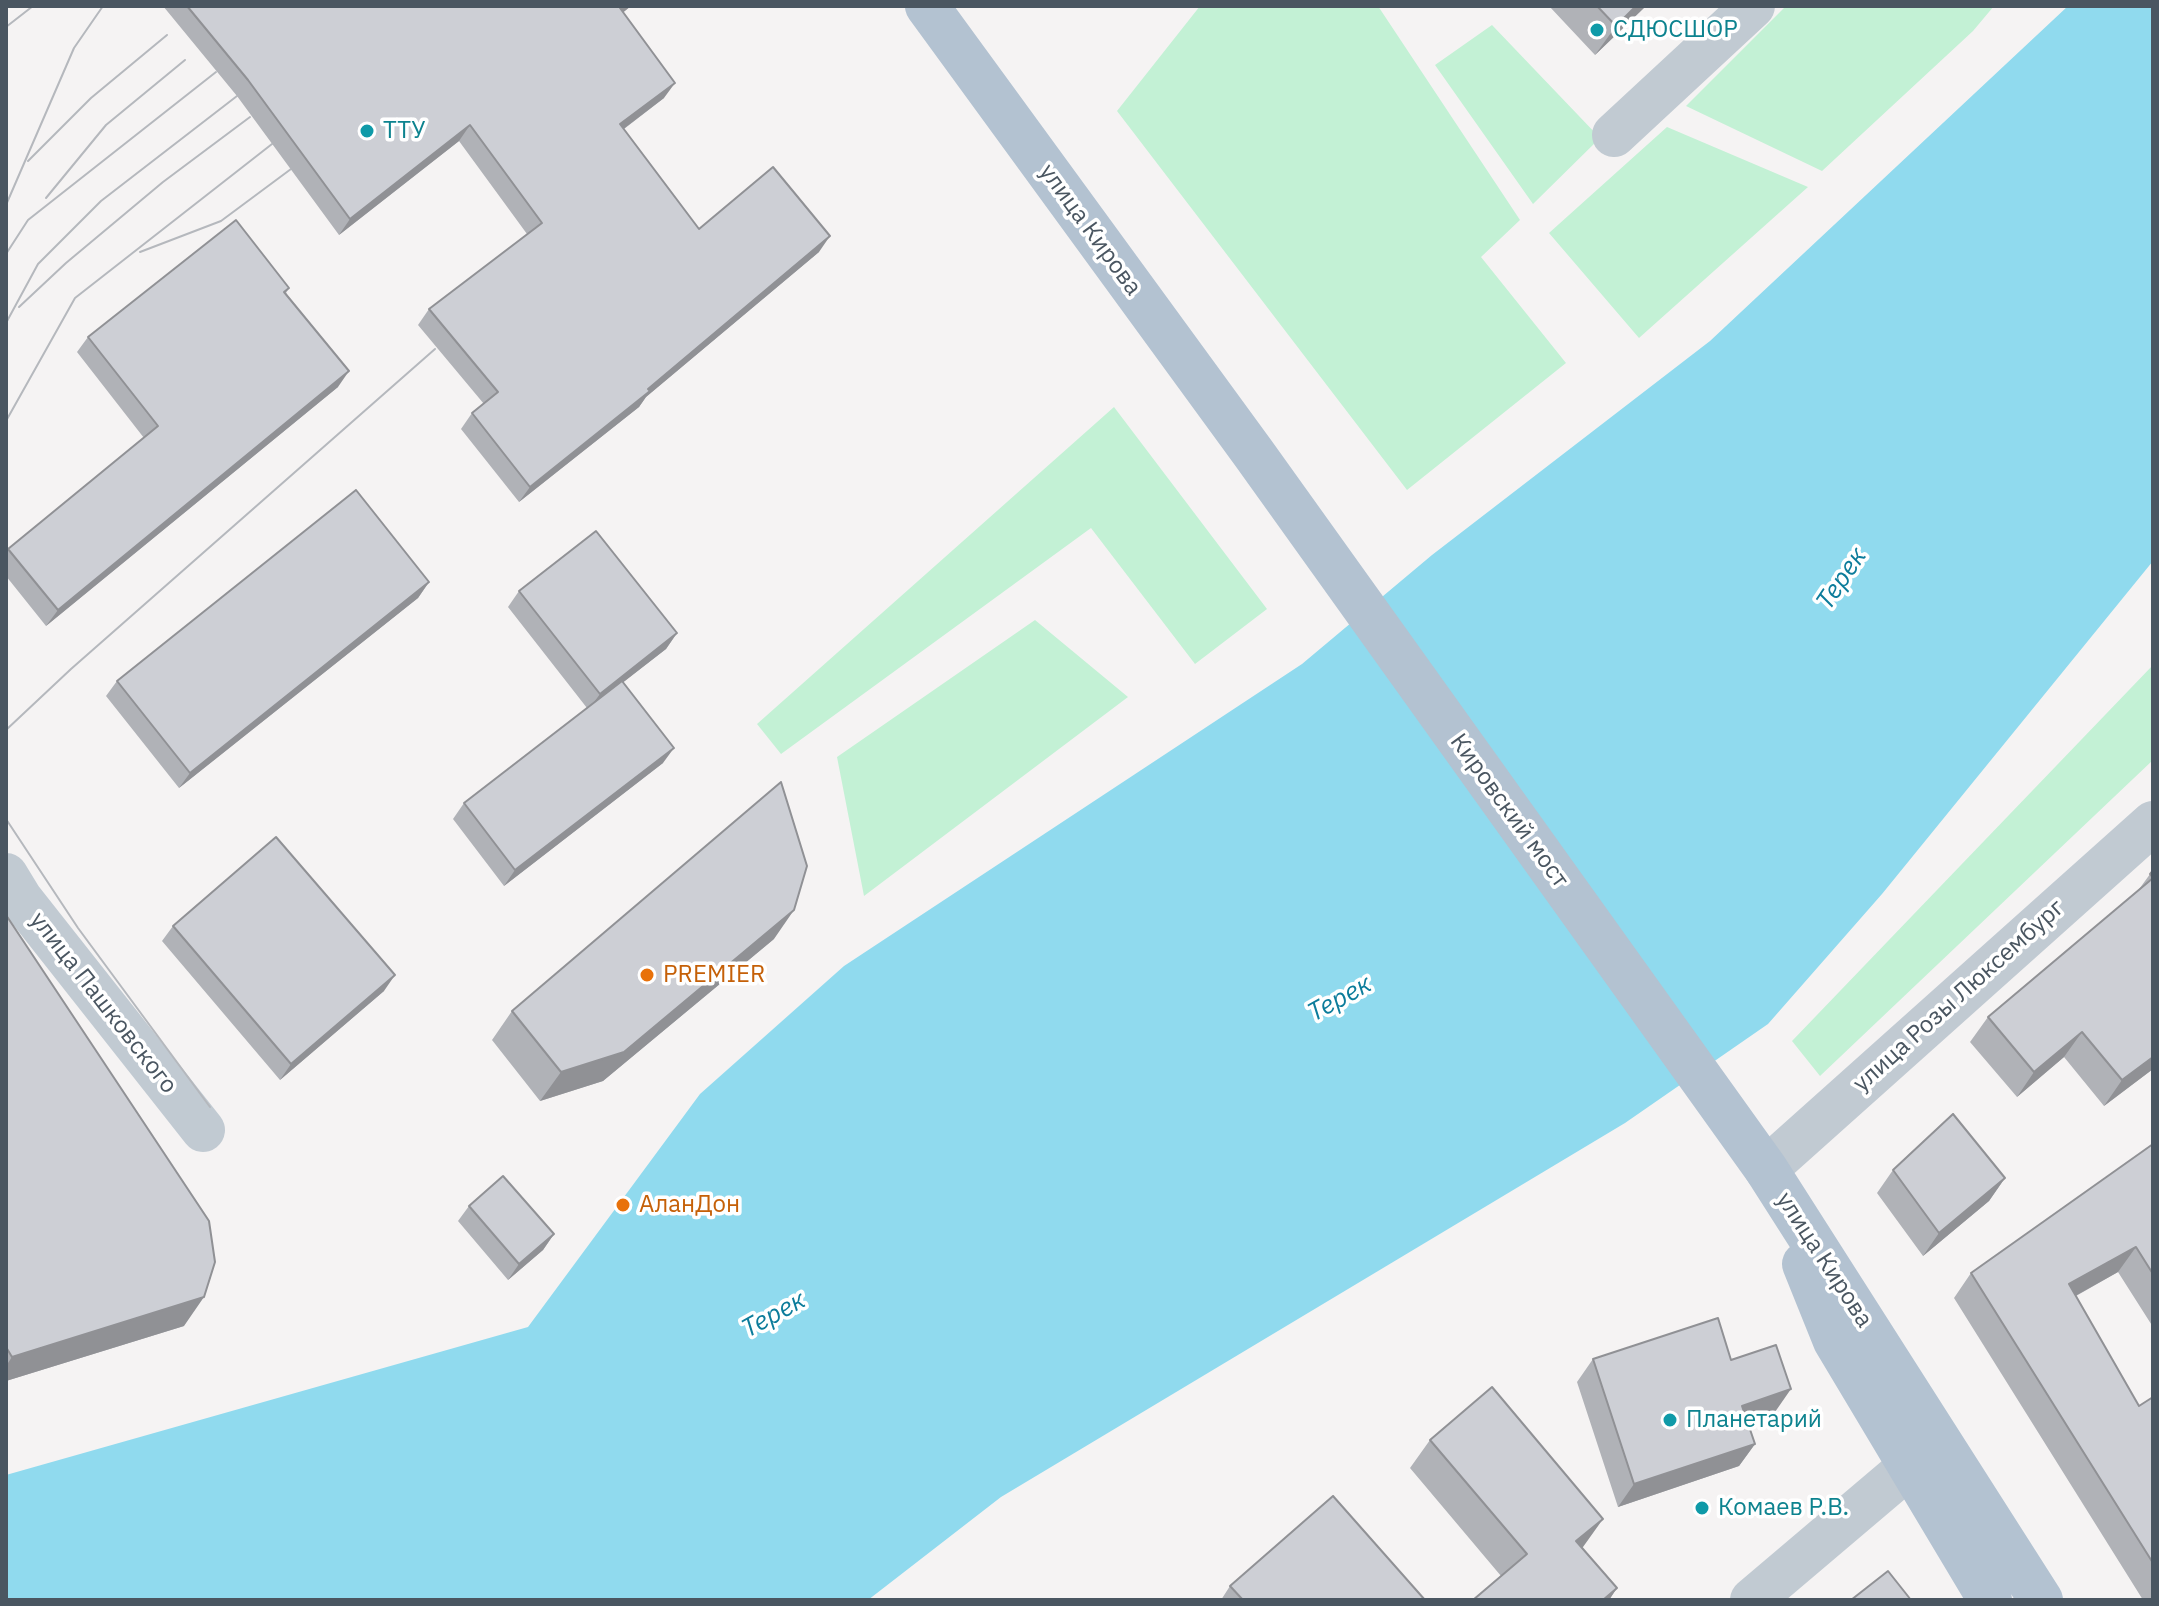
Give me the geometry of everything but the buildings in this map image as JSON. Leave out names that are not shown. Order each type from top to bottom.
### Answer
[{"type":"main road","name":"улица Кирова","points":[[927,6],[1254,454]]},
{"type":"main road","name":"Кировский мост","points":[[1254,454],[1756,1156]]},
{"type":"main road","name":"улица Кирова","points":[[1756,1156],[1835,1341],[1990,1600]]},
{"type":"main road","name":"улица Кирова","points":[[1756,1156],[2041,1600]]},
{"type":"street","points":[[1614,135],[1753,6]]},
{"type":"street","name":"улица Розы Люксембург","points":[[1756,1156],[2153,823]]},
{"type":"street","name":"улица Пашковского","points":[[6,875],[20,898],[203,1130]]},
{"type":"street","points":[[1752,1600],[1910,1466]]},
{"type":"green space","points":[[1200,6],[1378,6],[1520,220],[1481,257],[1566,363],[1407,490],[1117,111]]},
{"type":"green space","points":[[1786,6],[1994,6],[1973,31],[1822,171],[1686,106]]},
{"type":"green space","points":[[1492,25],[1600,138],[1533,204],[1435,65]]},
{"type":"green space","points":[[1667,127],[1808,187],[1639,338],[1549,233]]},
{"type":"green space","points":[[1114,407],[1267,609],[1195,664],[1091,528],[781,754],[757,724]]},
{"type":"green space","points":[[1035,620],[1128,697],[864,896],[837,757]]},
{"type":"green space","points":[[2153,665],[2153,760],[1820,1076],[1792,1041]]},
{"type":"water","name":"Терек","points":[[2068,6],[2153,6],[2153,561],[1882,894],[1768,1024],[1625,1123],[1001,1497],[868,1600],[6,1600],[6,1475],[528,1327],[700,1094],[844,966],[1302,664],[1432,555],[1710,341]]},
{"type":"tram line","points":[[6,27],[33,6]]},
{"type":"tram line","points":[[6,205],[74,48],[103,6]]},
{"type":"tram line","points":[[28,161],[91,98],[167,35]]},
{"type":"tram line","points":[[46,198],[106,125],[185,60]]},
{"type":"tram line","points":[[6,254],[28,220],[216,72]]},
{"type":"tram line","points":[[6,323],[38,264],[101,201],[237,96]]},
{"type":"tram line","points":[[19,307],[66,263],[163,182],[250,117]]},
{"type":"tram line","points":[[6,421],[75,298],[272,144]]},
{"type":"tram line","points":[[140,252],[221,221],[291,169]]},
{"type":"tram line","points":[[6,730],[71,669],[435,349]]},
{"type":"tram line","points":[[6,819],[78,928],[210,1107]]},
{"type":"place","name":"СДЮСШОР","points":[[1597,30]]},
{"type":"place","name":"ТТУ","points":[[367,131]]},
{"type":"place","name":"PREMIER","points":[[647,975]]},
{"type":"place","name":"АланДон","points":[[623,1205]]},
{"type":"place","name":"Планетарий","points":[[1670,1420]]},
{"type":"place","name":"Комаев Р.В.","points":[[1702,1508]]}]
